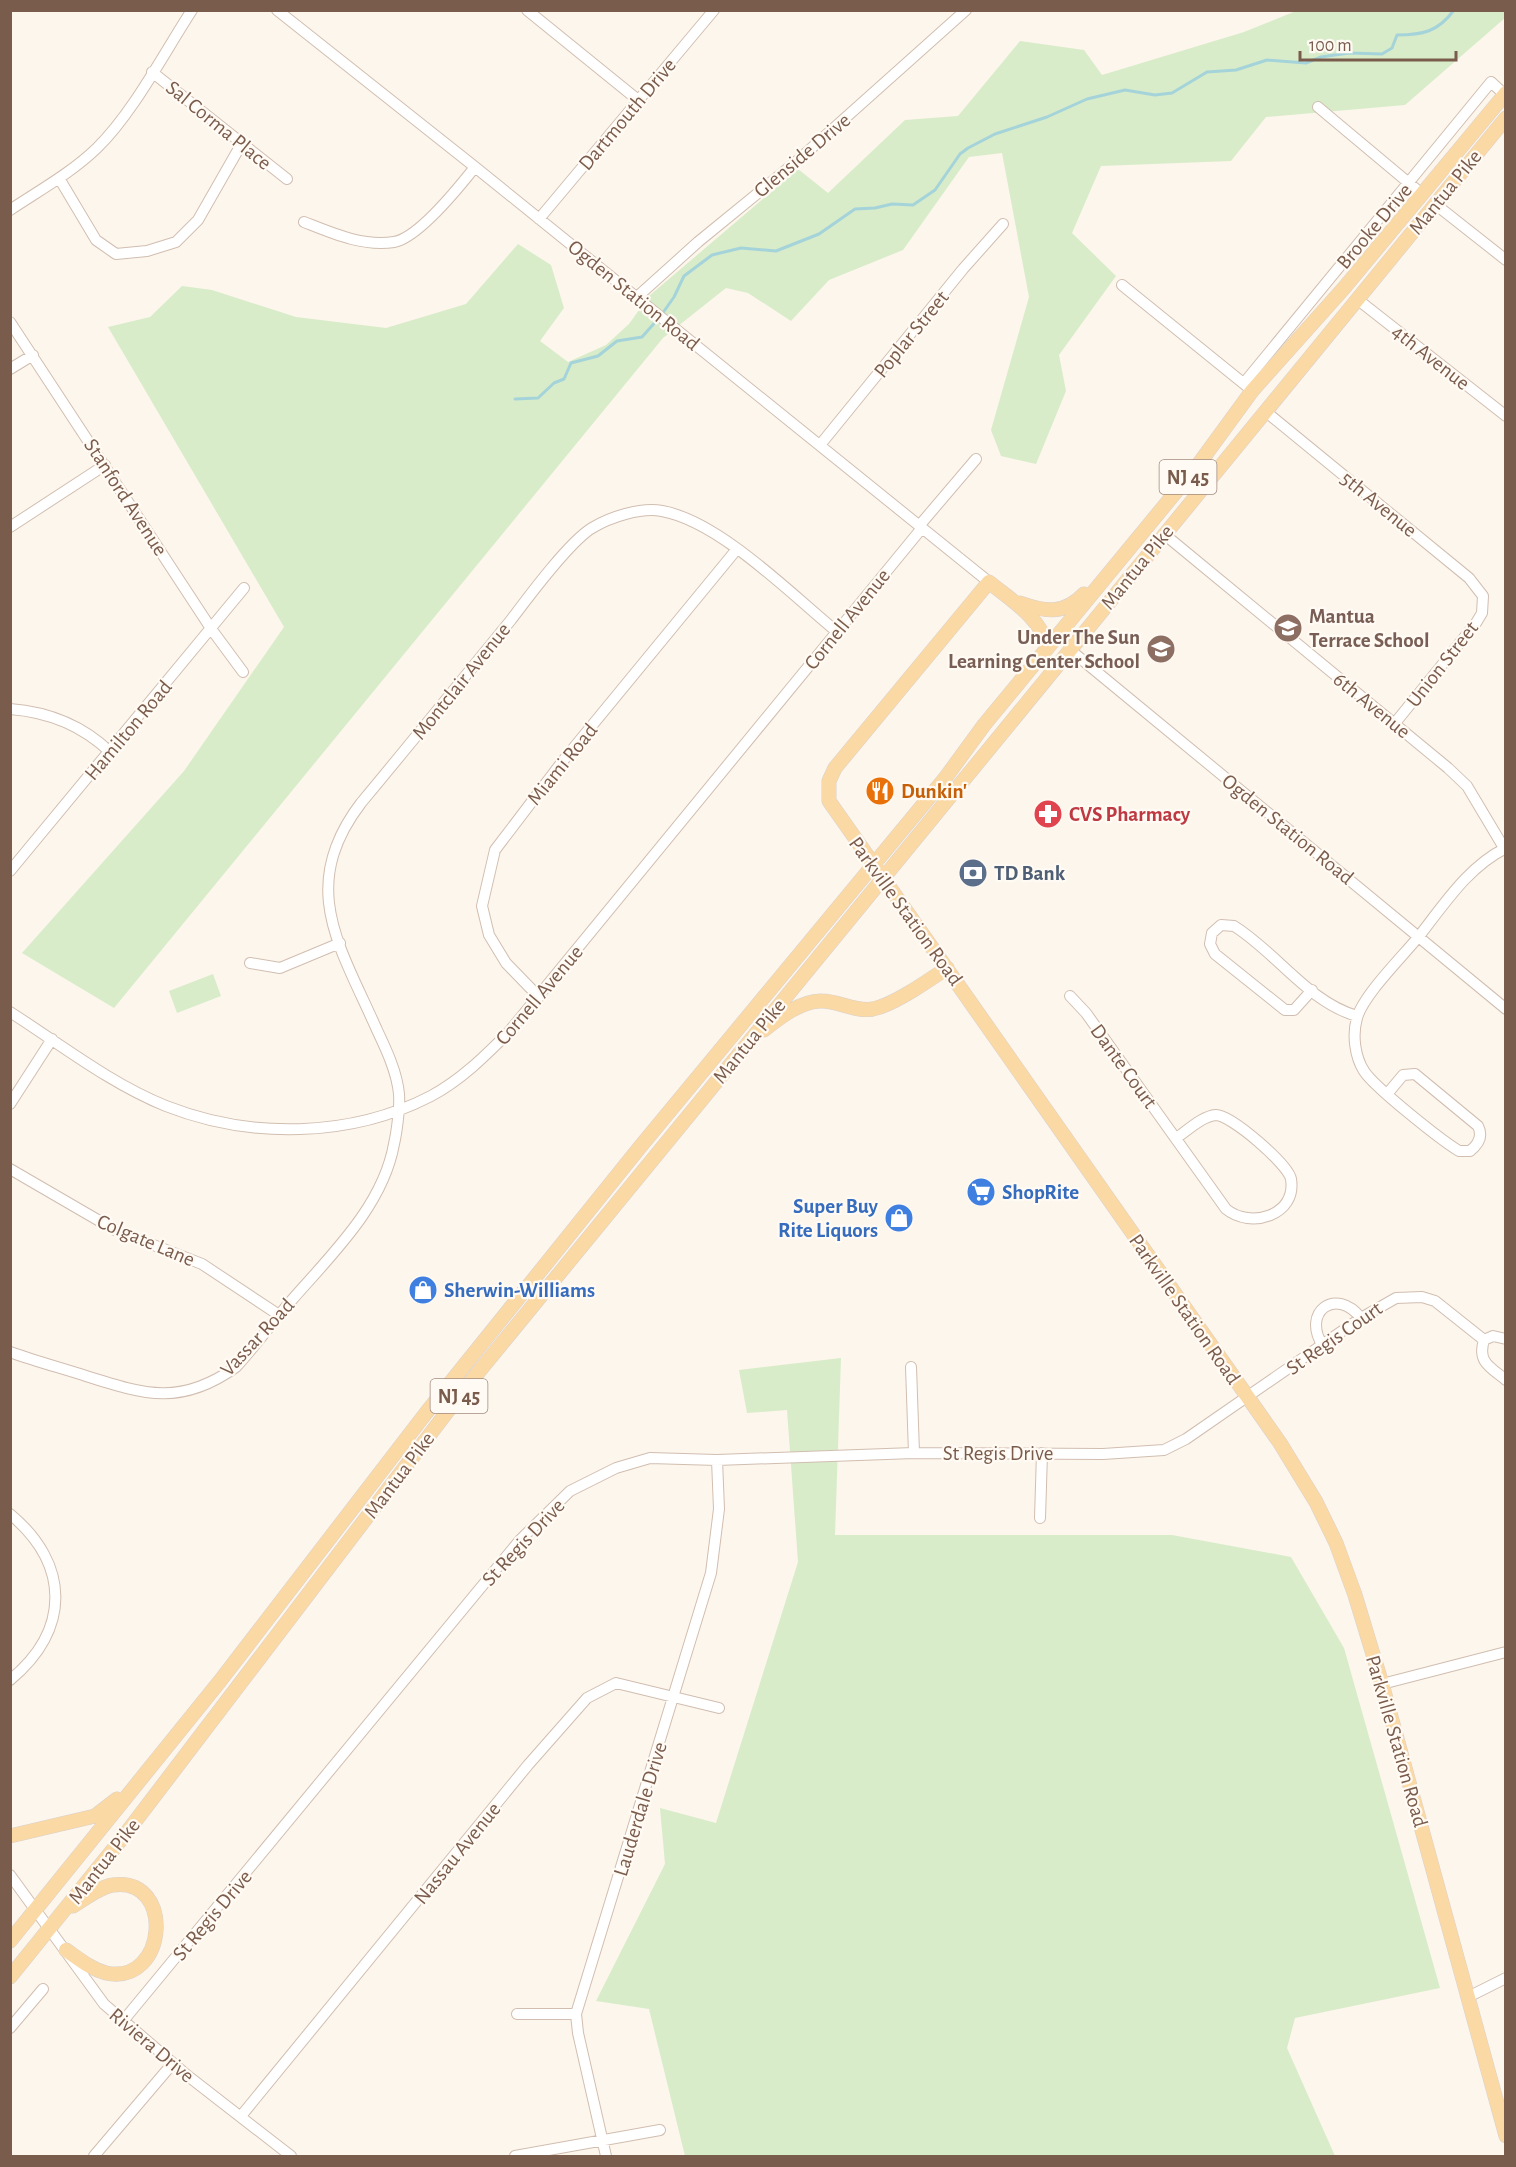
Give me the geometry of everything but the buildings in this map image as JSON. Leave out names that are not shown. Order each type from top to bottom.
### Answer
[{"type":"main road","name":"Mantua Pike","points":[[10,1941],[220,1681],[432,1406],[647,1138],[873,865],[1198,465],[1248,387],[1422,194],[1505,93]]},
{"type":"main road","name":"Mantua Pike","points":[[10,1977],[66,1910],[463,1391],[882,876],[1506,118]]},
{"type":"main road","points":[[1010,599],[1054,612],[1080,598],[1186,471],[1198,465]]},
{"type":"main road","points":[[989,582],[1037,623],[1044,633],[1048,647]]},
{"type":"main road","name":"Parkville Station Road","points":[[989,582],[835,768],[830,781],[829,801],[1303,1478],[1331,1534],[1355,1594],[1382,1684],[1506,2136]]},
{"type":"main road","points":[[748,1042],[800,1006],[822,1000],[846,1007],[874,1009],[910,992],[947,968]]},
{"type":"main road","points":[[10,1836],[95,1816],[112,1805],[154,1754],[163,1751]]},
{"type":"main road","points":[[66,1910],[111,1886],[129,1887],[140,1892],[152,1905],[158,1917],[158,1929],[150,1952],[132,1970],[118,1974],[94,1969],[66,1950]]},
{"type":"street","points":[[10,210],[59,178],[99,146],[152,72],[192,10]]},
{"type":"street","name":"Ogden Station Road","points":[[277,10],[989,582]]},
{"type":"street","points":[[527,10],[638,100]]},
{"type":"street","name":"Dartmouth Drive","points":[[539,219],[714,10]]},
{"type":"street","name":"Glenside Drive","points":[[637,297],[698,242],[796,162],[966,10]]},
{"type":"street","name":"Sal Corma Place","points":[[152,72],[287,179]]},
{"type":"street","name":"Brooke Drive","points":[[1248,387],[1491,82],[1505,93]]},
{"type":"street","points":[[1318,107],[1422,194]]},
{"type":"street","points":[[59,178],[96,240],[116,254],[147,251],[176,242],[198,220],[242,143]]},
{"type":"street","points":[[304,222],[351,240],[396,242],[426,221],[475,167]]},
{"type":"street","points":[[1436,204],[1506,260]]},
{"type":"street","name":"Poplar Street","points":[[820,445],[963,269],[1003,224]]},
{"type":"street","points":[[1122,285],[1248,387]]},
{"type":"street","name":"4th Avenue","points":[[1357,299],[1506,416]]},
{"type":"street","name":"Stanford Avenue","points":[[10,322],[212,630],[243,672]]},
{"type":"street","points":[[10,369],[33,355]]},
{"type":"street","name":"5th Avenue","points":[[1265,411],[1469,578],[1480,590],[1484,604]]},
{"type":"street","name":"Cornell Avenue","points":[[10,1012],[140,1094],[166,1106],[222,1123],[278,1130],[354,1123],[397,1112],[457,1080],[501,1040],[539,997],[976,459]]},
{"type":"street","points":[[10,527],[105,465]]},
{"type":"street","name":"Montclair Avenue","points":[[397,1112],[399,1095],[393,1069],[328,910],[326,888],[328,865],[345,823],[577,541],[591,528],[613,517],[659,510],[706,527],[836,631]]},
{"type":"street","name":"6th Avenue","points":[[1164,534],[1395,723],[1467,786],[1505,848]]},
{"type":"street","name":"Miami Road","points":[[539,997],[516,975],[497,950],[484,919],[482,906],[495,850],[562,762],[736,549]]},
{"type":"street","name":"Hamilton Road","points":[[10,871],[212,630],[244,588]]},
{"type":"street","name":"Union Street","points":[[1395,723],[1476,623],[1484,604]]},
{"type":"street","name":"Ogden Station Road","points":[[1069,650],[1506,1009]]},
{"type":"street","points":[[10,709],[40,713],[73,725],[96,738],[110,752]]},
{"type":"street","points":[[1388,1093],[1403,1075],[1414,1074],[1478,1126],[1479,1142],[1470,1151],[1459,1150],[1372,1081],[1359,1060],[1356,1047],[1357,1016],[1418,936],[1470,874],[1486,859],[1505,848]]},
{"type":"street","points":[[1312,990],[1294,1010],[1285,1010],[1215,954],[1210,944],[1212,933],[1221,925],[1234,926],[1335,1007],[1357,1016]]},
{"type":"street","points":[[250,963],[280,968],[340,943]]},
{"type":"street","name":"Dante Court","points":[[1070,996],[1086,1013],[1176,1138],[1230,1213],[1243,1218],[1262,1218],[1279,1211],[1287,1201],[1291,1182],[1285,1165],[1230,1120],[1217,1115],[1208,1117],[1176,1138]]},
{"type":"street","points":[[10,1104],[52,1039]]},
{"type":"street","name":"Vassar Road","points":[[11,1354],[152,1395],[194,1390],[215,1382],[236,1367],[360,1218],[380,1186],[395,1143],[397,1112]]},
{"type":"street","name":"Colgate Lane","points":[[10,1169],[115,1230],[202,1264],[279,1316]]},
{"type":"street","name":"St Regis Court","points":[[1247,1398],[1361,1318],[1395,1298],[1422,1297],[1448,1309],[1484,1340]]},
{"type":"street","points":[[1323,1346],[1314,1327],[1316,1317],[1326,1306],[1339,1303],[1347,1305],[1361,1318]]},
{"type":"street","points":[[1506,1340],[1493,1336],[1484,1340],[1482,1358],[1506,1380]]},
{"type":"street","points":[[911,1367],[914,1453]]},
{"type":"street","name":"St Regis Drive","points":[[123,2021],[512,1549],[570,1491],[616,1468],[650,1458],[717,1460],[914,1453],[1164,1450],[1186,1439],[1247,1398]]},
{"type":"street","points":[[1041,1518],[1042,1453]]},
{"type":"street","name":"Lauderdale Drive","points":[[606,2157],[578,2033],[576,2014],[711,1573],[719,1509],[717,1460]]},
{"type":"street","points":[[10,1514],[34,1537],[47,1556],[56,1596],[55,1611],[39,1651],[29,1665],[10,1680]]},
{"type":"street","points":[[1382,1684],[1506,1653]]},
{"type":"street","name":"Nassau Avenue","points":[[241,2116],[528,1764],[587,1698],[616,1683],[719,1708]]},
{"type":"street","name":"Riviera Drive","points":[[10,1875],[66,1950],[92,1991],[123,2021],[173,2063],[289,2156]]},
{"type":"street","points":[[1468,1997],[1506,1978]]},
{"type":"street","points":[[10,2028],[43,1989]]},
{"type":"street","points":[[517,2014],[576,2014]]},
{"type":"street","points":[[94,2157],[173,2063]]},
{"type":"street","points":[[515,2157],[660,2130]]},
{"type":"green space","points":[[1296,11],[1505,11],[1505,18],[1405,105],[1266,117],[1231,161],[1101,166],[1072,233],[1116,276],[1059,355],[1066,391],[1036,464],[1001,456],[991,430],[1029,297],[1002,153],[969,157],[903,250],[829,280],[791,321],[748,293],[726,288],[663,338],[114,1008],[22,953],[184,771],[284,627],[108,327],[150,317],[182,286],[212,290],[296,317],[386,328],[466,304],[518,244],[551,265],[564,308],[540,341],[568,362],[606,345],[629,324],[649,296],[798,169],[828,193],[905,120],[958,116],[1020,41],[1084,50],[1102,75],[1244,32]]},
{"type":"green space","points":[[213,974],[221,996],[177,1013],[169,991]]},
{"type":"green space","points":[[841,1358],[835,1535],[1172,1535],[1291,1557],[1344,1648],[1440,1988],[1295,2018],[1287,2048],[1335,2156],[685,2156],[649,2009],[596,2001],[665,1864],[660,1808],[716,1823],[798,1562],[787,1410],[747,1413],[739,1370]]},
{"type":"waterway","points":[[662,314],[674,297],[684,276],[712,255],[741,248],[776,251],[819,234],[855,209],[892,204],[913,205],[935,190],[960,154],[995,134],[1047,117],[1087,99],[1125,90],[1155,95],[1172,93],[1207,72],[1236,70],[1267,60],[1306,63],[1321,57],[1349,53],[1382,54],[1392,48],[1397,35],[1422,33],[1436,28],[1454,10]]},
{"type":"waterway","points":[[515,399],[538,398],[554,383],[564,379],[571,363],[598,356],[617,341],[642,337],[658,319]]},
{"type":"place","name":"Mantua Terrace School","points":[[1288,628]]},
{"type":"place","name":"Under The Sun Learning Center School","points":[[1161,649]]},
{"type":"place","name":"Dunkin'","points":[[880,791]]},
{"type":"place","name":"CVS Pharmacy","points":[[1048,814]]},
{"type":"place","name":"TD Bank","points":[[973,873]]},
{"type":"place","name":"ShopRite","points":[[981,1192]]},
{"type":"place","name":"Super Buy Rite Liquors","points":[[899,1218]]},
{"type":"place","name":"Sherwin-Williams","points":[[423,1290]]}]
